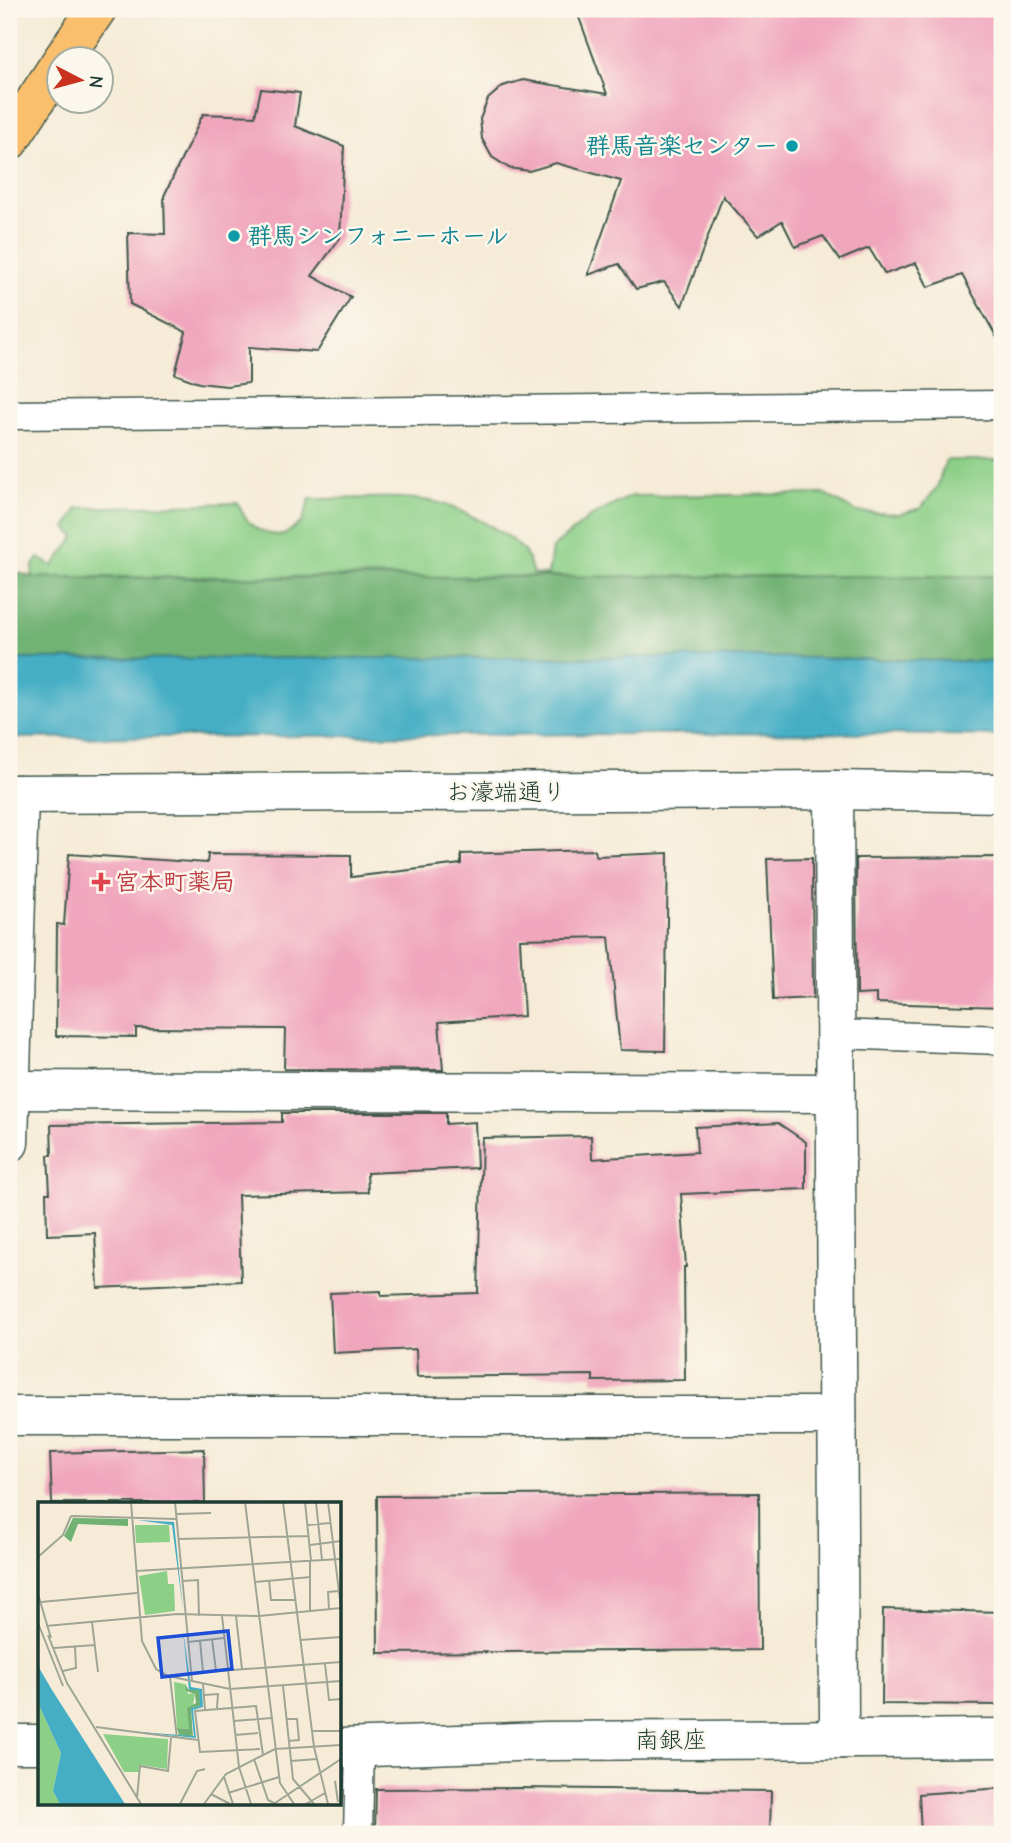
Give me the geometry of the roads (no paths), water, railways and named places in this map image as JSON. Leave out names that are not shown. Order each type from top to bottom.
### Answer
[{"type":"main road","points":[[71,46],[97,9]]},
{"type":"main road","points":[[9,141],[46,84]]},
{"type":"street","name":"お濠端通り","points":[[14,794],[834,790],[1002,793]]},
{"type":"street","points":[[834,790],[839,1720],[842,1739]]},
{"type":"street","points":[[9,1143],[14,794]]},
{"type":"street","points":[[10,1090],[835,1093]]},
{"type":"street","points":[[9,1416],[838,1416]]},
{"type":"street","name":"南銀座","points":[[350,1748],[546,1741],[1002,1738]]},
{"type":"street","points":[[9,1744],[38,1744]]},
{"type":"lane","points":[[11,415],[1002,405]]},
{"type":"lane","points":[[835,1034],[1002,1040]]},
{"type":"lane","points":[[350,1748],[358,1834]]},
{"type":"water","points":[[761,657],[1002,662],[1002,736],[816,733],[9,738],[9,659]]},
{"type":"place","name":"群馬音楽センター","points":[[792,146]]},
{"type":"place","name":"群馬シンフォニーホール","points":[[234,236]]},
{"type":"place","name":"宮本町薬局","points":[[101,882]]}]
